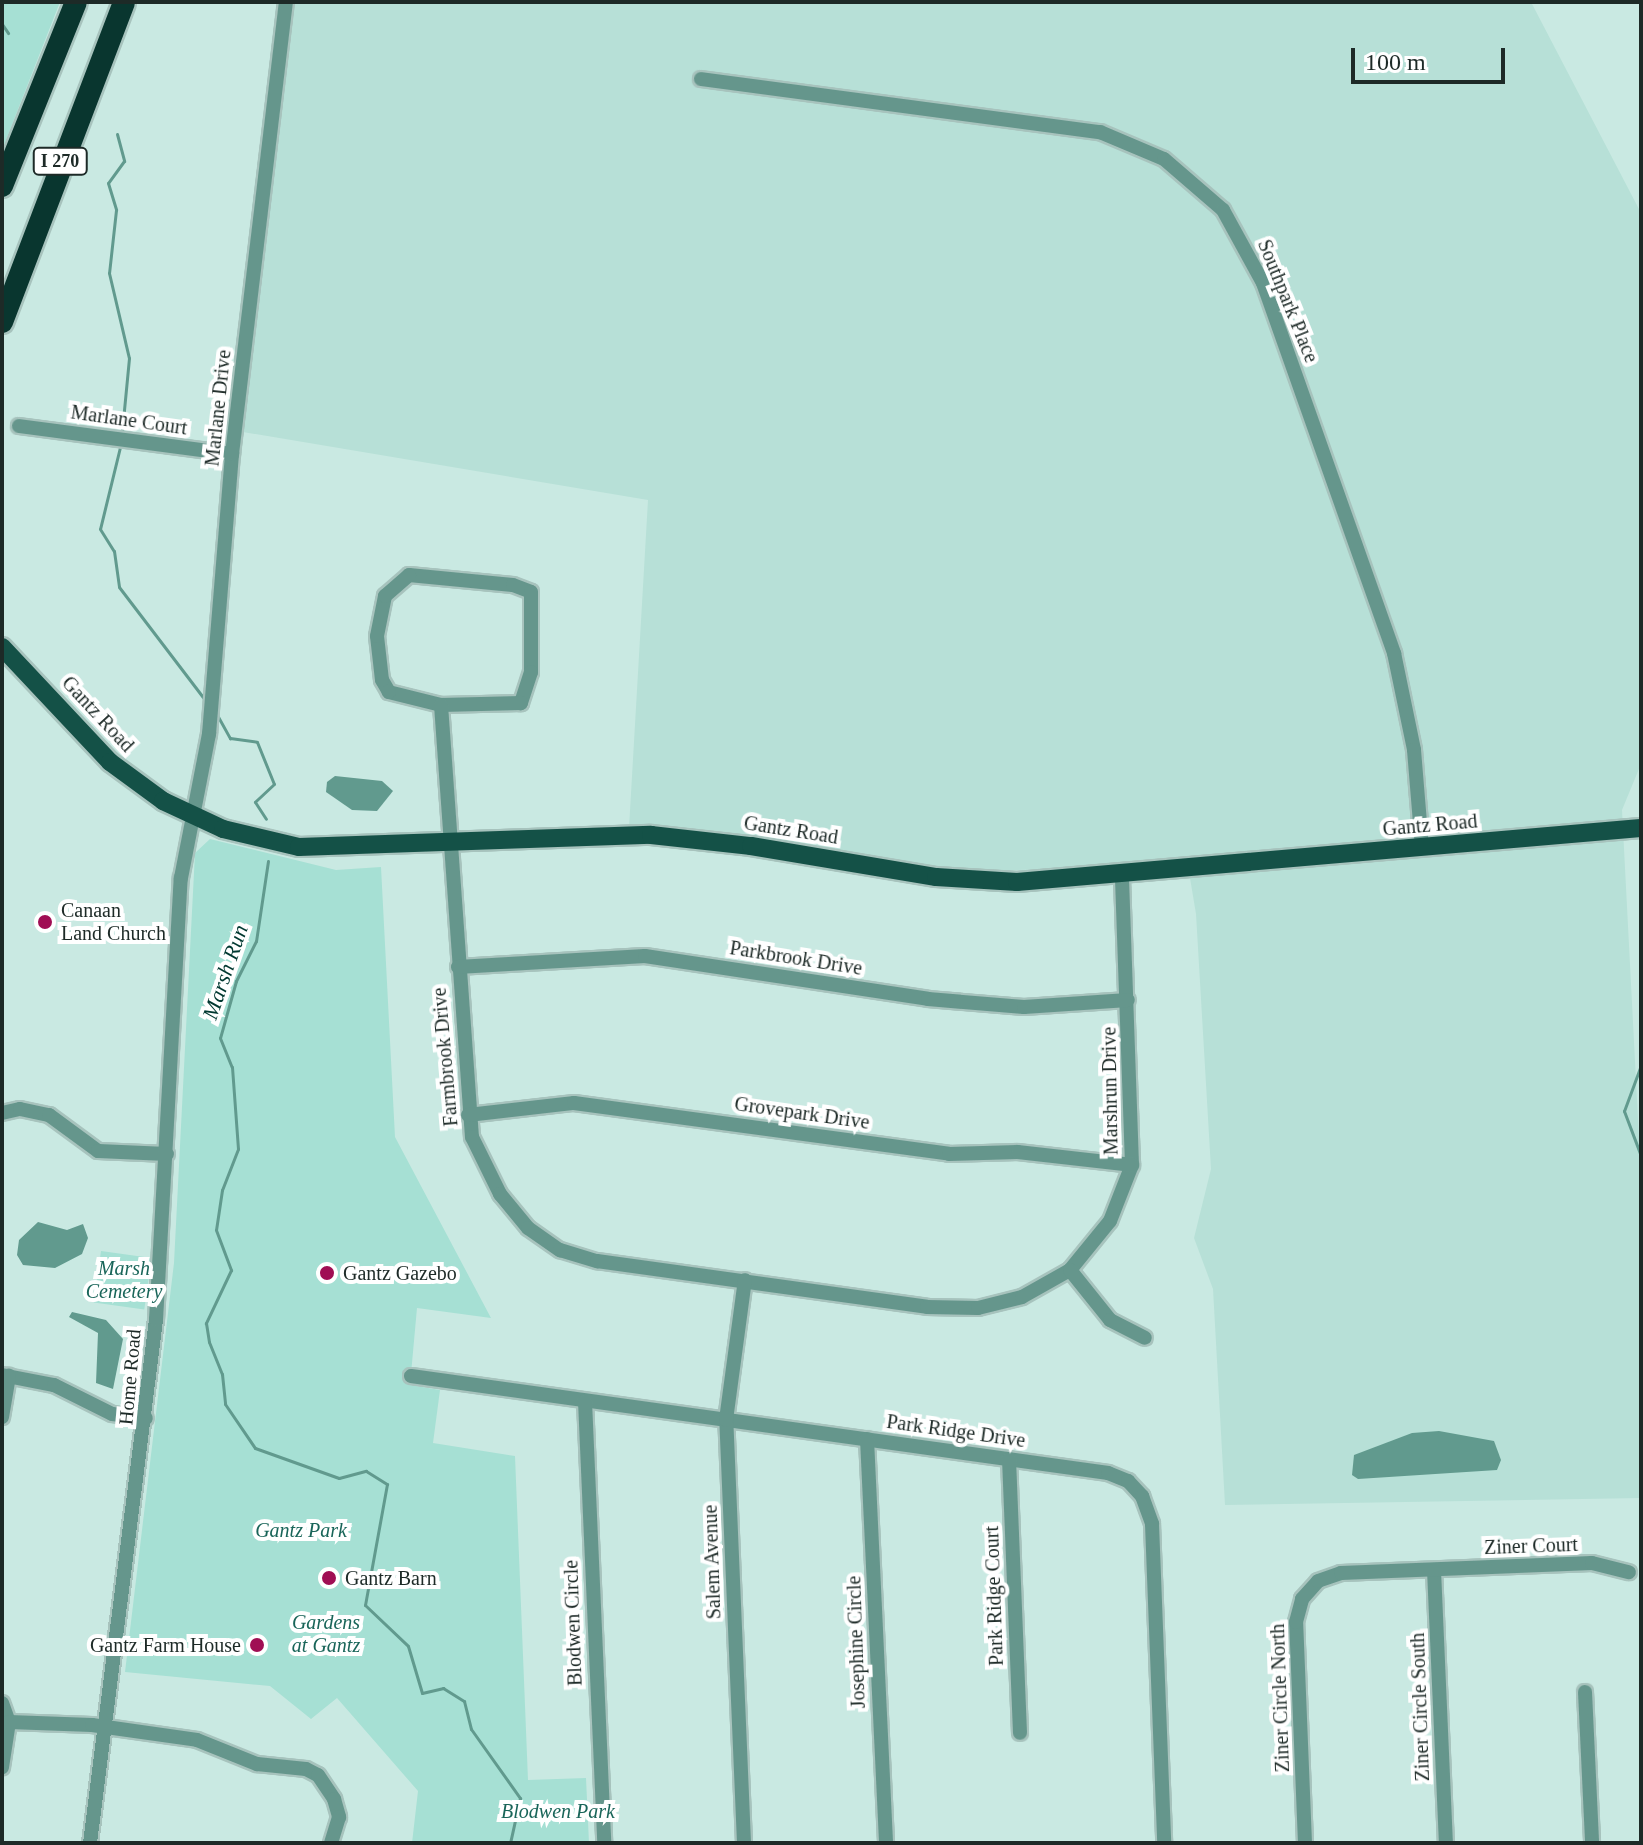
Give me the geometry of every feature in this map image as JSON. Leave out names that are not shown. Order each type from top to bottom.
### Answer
[{"type":"highway","name":"I 270","points":[[2,186],[76,2]]},
{"type":"highway","name":"I 270","points":[[2,322],[124,2]]},
{"type":"main road","name":"Gantz Road","points":[[2,647],[110,762],[192,818],[299,847],[651,835],[970,880],[1122,875],[1641,828]]},
{"type":"street","name":"Marlane Drive","points":[[192,818],[211,710],[232,454],[286,2]]},
{"type":"street","name":"Southpark Place","points":[[701,79],[1100,132],[1164,159],[1223,210],[1263,283],[1394,653],[1414,750],[1422,848]]},
{"type":"street","name":"Marlane Court","points":[[19,426],[232,454]]},
{"type":"street","points":[[461,578],[531,592],[529,687],[521,703],[512,706],[441,705],[389,692],[382,680],[377,636],[385,596],[398,579],[461,578]]},
{"type":"street","name":"Farmbrook Drive","points":[[441,705],[468,1115],[472,1137],[500,1194],[528,1228],[560,1250],[597,1261],[775,1284]]},
{"type":"street","name":"Home Road","points":[[90,1843],[146,1418],[167,1154],[177,925],[192,818]]},
{"type":"street","name":"Marshrun Drive","points":[[775,1284],[927,1307],[978,1308],[1022,1297],[1070,1270],[1110,1221],[1132,1165],[1122,875]]},
{"type":"street","name":"Parkbrook Drive","points":[[458,967],[645,956],[928,999],[1024,1007],[1128,1000]]},
{"type":"street","name":"Grovepark Drive","points":[[468,1115],[574,1103],[949,1154],[1018,1152],[1132,1165]]},
{"type":"street","points":[[2,1113],[20,1109],[49,1115],[98,1151],[167,1154]]},
{"type":"street","points":[[1070,1270],[1110,1320],[1145,1338]]},
{"type":"street","name":"Salem Avenue","points":[[744,1843],[726,1420],[745,1280]]},
{"type":"street","points":[[2,1417],[5,1376],[54,1385],[96,1410],[146,1418]]},
{"type":"street","name":"Park Ridge Drive","points":[[411,1376],[1118,1475],[1135,1487],[1148,1510],[1164,1843]]},
{"type":"street","name":"Blodwen Circle","points":[[585,1401],[604,1843]]},
{"type":"street","name":"Josephine Circle","points":[[867,1439],[886,1843]]},
{"type":"street","name":"Park Ridge Court","points":[[1009,1459],[1020,1733]]},
{"type":"street","name":"Ziner Court","points":[[1434,1570],[1592,1563],[1629,1572]]},
{"type":"street","name":"Ziner Circle North","points":[[1305,1843],[1296,1622],[1302,1599],[1332,1575],[1434,1570]]},
{"type":"street","name":"Ziner Circle South","points":[[1434,1570],[1446,1843]]},
{"type":"street","points":[[1585,1692],[1592,1843]]},
{"type":"street","points":[[2,1703],[9,1722],[2,1767]]},
{"type":"street","points":[[9,1722],[107,1727],[197,1740],[257,1764],[318,1775],[339,1817],[331,1843]]},
{"type":"shaded area","points":[[295,2],[1531,2],[1641,213],[1641,764],[1622,810],[1641,1177],[1641,1498],[1225,1505],[1213,1289],[1194,1238],[1211,1169],[1196,914],[1187,860],[1112,868],[969,871],[629,828],[648,500],[243,432]]},
{"type":"shaded area","points":[[335,776],[382,781],[393,791],[377,811],[352,810],[326,792],[327,782]]},
{"type":"shaded area","points":[[38,1222],[67,1230],[83,1224],[88,1238],[82,1254],[55,1268],[23,1265],[17,1255],[19,1240]]},
{"type":"shaded area","points":[[72,1312],[106,1320],[123,1339],[113,1389],[96,1383],[98,1333],[69,1317]]},
{"type":"shaded area","points":[[1439,1431],[1494,1441],[1501,1460],[1497,1470],[1358,1479],[1352,1475],[1354,1455],[1412,1433]]},
{"type":"green space","points":[[2,2],[60,2],[2,150]]},
{"type":"green space","name":"Gantz Park","points":[[210,839],[336,870],[381,867],[395,1137],[491,1318],[417,1308],[410,1385],[440,1390],[433,1443],[515,1456],[528,1780],[586,1778],[589,1843],[412,1843],[418,1791],[337,1698],[311,1719],[270,1686],[125,1672],[174,1263],[195,853]]},
{"type":"green space","name":"Marsh Cemetery","points":[[101,1251],[152,1258],[144,1310],[94,1302]]},
{"type":"waterway","name":"Marsh Run","points":[[2,24],[8,33]]},
{"type":"waterway","name":"Marsh Run","points":[[117,134],[124,161],[108,183],[116,210],[109,273],[129,358],[122,431]]},
{"type":"waterway","name":"Marsh Run","points":[[120,447],[100,529],[114,551],[119,587],[206,701]]},
{"type":"waterway","name":"Marsh Run","points":[[216,713],[230,738],[257,742],[274,784],[255,802],[266,819]]},
{"type":"waterway","name":"Marsh Run","points":[[268,861],[256,941],[236,981],[220,1038],[232,1067],[238,1149],[222,1190],[216,1230],[231,1270],[206,1323],[209,1342],[222,1374],[225,1404],[255,1448],[339,1478],[366,1471],[387,1484],[365,1605],[408,1646],[422,1693],[443,1688],[464,1701],[471,1729],[520,1798],[510,1843]]},
{"type":"waterway","points":[[1641,1065],[1624,1111],[1641,1156]]},
{"type":"place","name":"Canaan Land Church","points":[[45,922]]},
{"type":"place","name":"Gantz Gazebo","points":[[327,1273]]},
{"type":"place","name":"Gantz Barn","points":[[329,1578]]},
{"type":"place","name":"Gantz Farm House","points":[[257,1645]]},
{"type":"park label","name":"Gardens at Gantz","points":[[326,1634]]},
{"type":"park label","name":"Blodwen Park","points":[[558,1811]]}]
